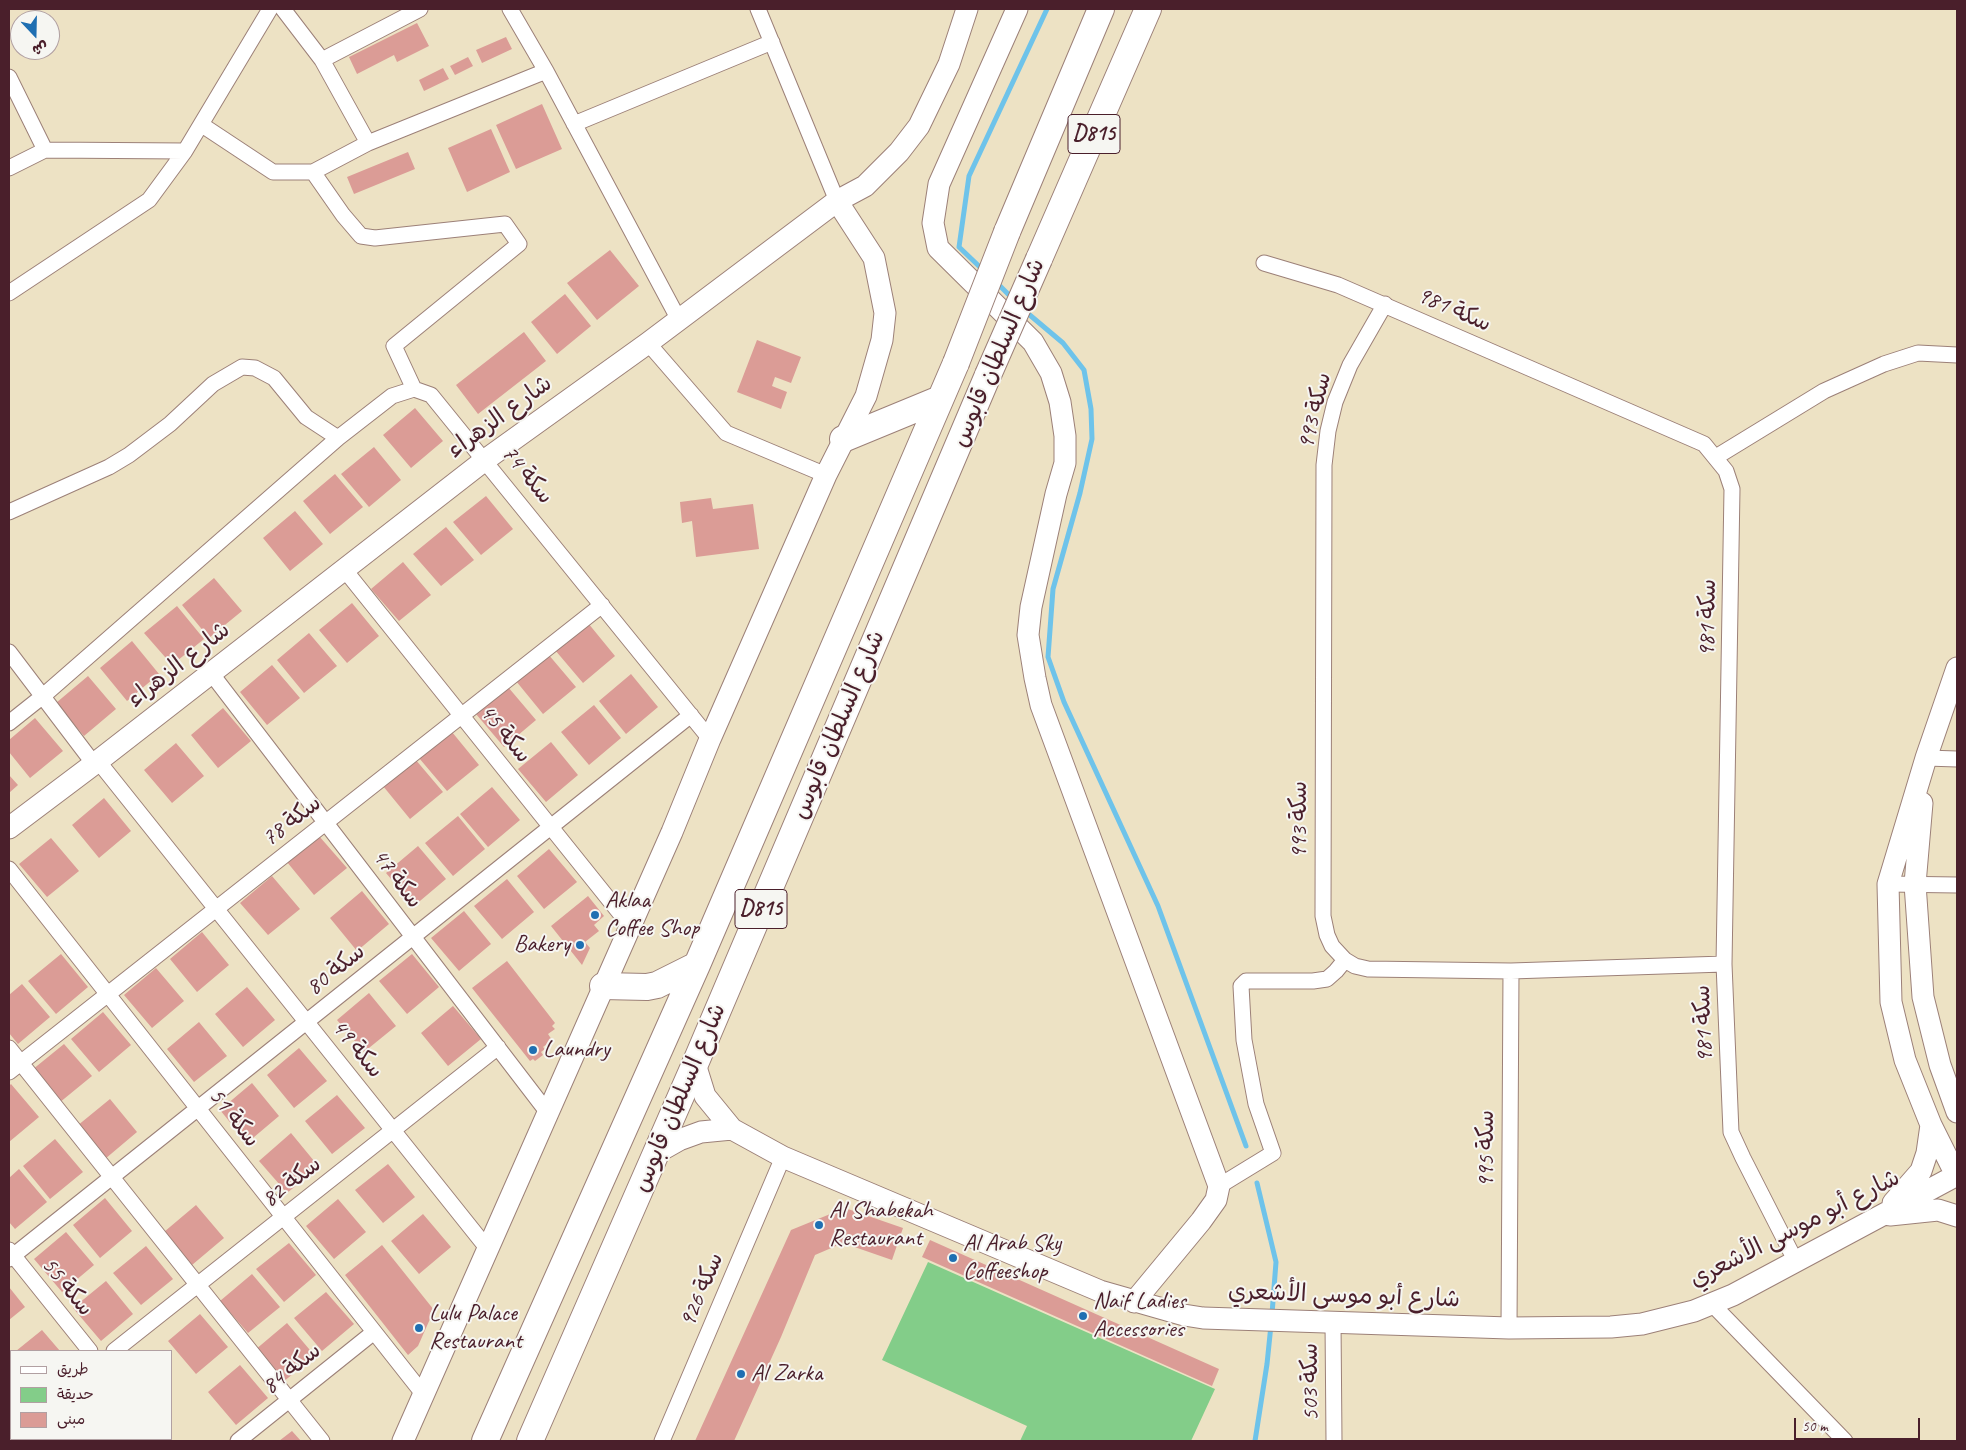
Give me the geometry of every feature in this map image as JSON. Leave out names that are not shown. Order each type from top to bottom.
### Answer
[{"type":"highway","name":"شارع السلطان قابوس","points":[[485,1441],[697,965],[956,363],[1007,232],[1101,9]]},
{"type":"highway","name":"شارع السلطان قابوس","points":[[530,1441],[696,1064],[988,376],[1148,9]]},
{"type":"highway","points":[[843,439],[940,399]]},
{"type":"highway","points":[[603,986],[647,987],[657,985],[697,965]]},
{"type":"street","points":[[9,293],[149,200],[185,152],[270,9]]},
{"type":"street","points":[[282,9],[322,60],[368,143]]},
{"type":"street","points":[[322,60],[420,9]]},
{"type":"street","points":[[510,9],[546,71],[680,320]]},
{"type":"street","points":[[403,1441],[672,832],[710,739],[826,475],[866,396],[882,340],[885,312],[874,258],[837,201],[758,9]]},
{"type":"street","name":"شارع الزهراء","points":[[9,828],[485,460],[680,320],[837,201],[865,186],[899,152],[919,126],[949,64],[967,9]]},
{"type":"street","points":[[1017,9],[939,184],[933,223],[938,248],[1033,342],[1051,373],[1060,402],[1065,436],[1065,463],[1056,494],[1031,607],[1028,635],[1034,678],[1041,705],[1219,1186],[1216,1200],[1201,1221],[1134,1302]]},
{"type":"street","points":[[574,124],[772,42]]},
{"type":"street","points":[[202,124],[273,172],[313,172],[368,143],[546,71]]},
{"type":"street","points":[[9,77],[45,150]]},
{"type":"street","points":[[9,168],[45,150],[185,152]]},
{"type":"street","points":[[9,723],[338,438],[392,396],[414,389],[394,346],[520,244],[505,224],[376,238],[361,236],[342,215],[313,172]]},
{"type":"street","name":"سكة 981","points":[[1264,263],[1338,285],[1704,444],[1726,471],[1732,489],[1724,964],[1731,1132],[1796,1262]]},
{"type":"street","name":"سكة 993","points":[[1384,304],[1350,365],[1335,402],[1328,431],[1324,465],[1323,916],[1326,935],[1332,946],[1345,960],[1355,966],[1368,969],[1511,970],[1724,964]]},
{"type":"street","points":[[648,343],[726,433],[826,475]]},
{"type":"street","points":[[1716,457],[1824,391],[1884,364],[1918,353],[1957,355]]},
{"type":"street","points":[[9,512],[109,467],[129,455],[170,424],[212,384],[242,367],[255,368],[274,378],[306,417],[338,438]]},
{"type":"street","name":"سكة 74","points":[[414,389],[431,395],[710,739]]},
{"type":"street","name":"سكة 45","points":[[344,569],[630,927]]},
{"type":"street","name":"سكة 78","points":[[15,1067],[602,605]]},
{"type":"street","name":"سكة 49","points":[[9,652],[42,696],[216,909],[487,1248]]},
{"type":"street","points":[[1957,668],[1926,758],[1888,884],[1891,1002],[1905,1060],[1931,1125],[1957,1176]]},
{"type":"street","name":"سكة 47","points":[[211,673],[548,1113]]},
{"type":"street","name":"سكة 80","points":[[10,1255],[112,1177],[691,715]]},
{"type":"street","points":[[1926,758],[1957,759]]},
{"type":"street","points":[[1926,758],[1915,884],[1923,998],[1940,1065],[1957,1112]]},
{"type":"street","name":"سكة 51","points":[[9,869],[424,1395]]},
{"type":"street","points":[[1888,884],[1957,885]]},
{"type":"street","points":[[1219,1186],[1273,1153],[1256,1104],[1244,1040],[1241,986],[1246,981],[1313,981],[1327,979],[1345,960]]},
{"type":"street","name":"سكة 995","points":[[1509,1328],[1511,970]]},
{"type":"street","name":"سكة 82","points":[[115,1350],[498,1047]]},
{"type":"street","points":[[9,1048],[15,1067],[112,1177],[322,1441]]},
{"type":"street","name":"شارع أبو موسى الأشعري","points":[[696,1064],[705,1096],[732,1129],[783,1157],[1100,1291],[1134,1302],[1203,1318],[1509,1328],[1611,1328],[1642,1324],[1665,1319],[1712,1304],[1796,1262],[1957,1176]]},
{"type":"street","points":[[1880,1216],[1903,1194],[1921,1171],[1927,1153],[1931,1125]]},
{"type":"street","points":[[656,1152],[679,1140],[701,1132],[732,1129]]},
{"type":"street","name":"سكة 926","points":[[662,1441],[783,1157]]},
{"type":"street","points":[[1880,1216],[1938,1210],[1957,1216]]},
{"type":"street","name":"سكة 55","points":[[10,1255],[89,1350]]},
{"type":"street","points":[[1712,1304],[1845,1441]]},
{"type":"street","name":"سكة 503","points":[[1324,1322],[1334,1441]]},
{"type":"street","name":"سكة 84","points":[[238,1441],[374,1332]]},
{"type":"green space","points":[[928,1262],[1215,1389],[1191,1441],[1020,1441],[1027,1426],[882,1360]]},
{"type":"building","points":[[417,23],[429,46],[397,62],[394,55],[357,74],[349,57]]},
{"type":"building","points":[[506,37],[512,49],[482,63],[476,50]]},
{"type":"building","points":[[468,57],[473,66],[455,75],[450,66]]},
{"type":"building","points":[[443,68],[449,79],[424,91],[419,80]]},
{"type":"building","points":[[542,104],[562,149],[516,169],[496,125]]},
{"type":"building","points":[[491,129],[510,172],[467,192],[448,148]]},
{"type":"building","points":[[408,152],[415,169],[354,194],[347,177]]},
{"type":"building","points":[[610,250],[639,286],[597,320],[567,283]]},
{"type":"building","points":[[565,294],[591,326],[557,354],[531,322]]},
{"type":"building","points":[[524,332],[546,361],[478,414],[456,385]]},
{"type":"building","points":[[757,340],[801,357],[791,383],[775,377],[772,386],[787,392],[781,409],[737,392]]},
{"type":"building","points":[[415,408],[443,441],[411,468],[383,435]]},
{"type":"building","points":[[374,447],[401,480],[369,507],[341,474]]},
{"type":"building","points":[[335,474],[363,507],[330,534],[303,501]]},
{"type":"building","points":[[486,496],[513,529],[481,555],[453,522]]},
{"type":"building","points":[[711,498],[713,509],[753,504],[759,549],[696,557],[692,521],[682,523],[680,502]]},
{"type":"building","points":[[295,511],[323,544],[290,571],[263,538]]},
{"type":"building","points":[[446,527],[474,560],[441,586],[413,554]]},
{"type":"building","points":[[403,562],[431,595],[399,621],[371,589]]},
{"type":"building","points":[[214,578],[242,611],[209,638],[182,605]]},
{"type":"building","points":[[352,603],[379,636],[347,663],[319,630]]},
{"type":"building","points":[[177,606],[204,639],[172,665],[144,633]]},
{"type":"building","points":[[588,623],[615,656],[583,683],[555,650]]},
{"type":"building","points":[[309,633],[337,666],[304,693],[277,660]]},
{"type":"building","points":[[132,641],[159,674],[127,701],[100,668]]},
{"type":"building","points":[[548,654],[576,687],[543,714],[516,681]]},
{"type":"building","points":[[272,665],[300,698],[267,725],[240,692]]},
{"type":"building","points":[[631,674],[658,707],[626,734],[599,701]]},
{"type":"building","points":[[88,676],[116,709],[84,736],[56,703]]},
{"type":"building","points":[[508,687],[536,720],[504,747],[476,714]]},
{"type":"building","points":[[594,705],[621,738],[589,765],[561,732]]},
{"type":"building","points":[[223,708],[251,741],[218,768],[191,735]]},
{"type":"building","points":[[35,718],[63,751],[30,778],[9,752],[9,740]]},
{"type":"building","points":[[452,732],[479,765],[447,791],[419,758]]},
{"type":"building","points":[[551,742],[578,775],[546,802],[518,769]]},
{"type":"building","points":[[176,743],[204,776],[172,803],[144,770]]},
{"type":"building","points":[[415,759],[443,792],[410,819],[383,786]]},
{"type":"building","points":[[9,775],[18,785],[9,793]]},
{"type":"building","points":[[492,787],[520,820],[488,847],[460,814]]},
{"type":"building","points":[[104,798],[131,831],[99,858],[72,825]]},
{"type":"building","points":[[458,816],[485,849],[453,876],[425,843]]},
{"type":"building","points":[[319,836],[347,868],[314,895],[287,862]]},
{"type":"building","points":[[51,838],[79,871],[47,897],[19,864]]},
{"type":"building","points":[[418,846],[446,879],[414,906],[386,873]]},
{"type":"building","points":[[549,849],[577,882],[544,909],[517,876]]},
{"type":"building","points":[[272,876],[300,909],[268,935],[240,903]]},
{"type":"building","points":[[507,879],[534,912],[502,939],[474,906]]},
{"type":"building","points":[[362,891],[389,924],[357,951],[330,918]]},
{"type":"building","points":[[588,896],[604,916],[594,925],[599,931],[585,942],[590,948],[582,965],[551,926]]},
{"type":"building","points":[[464,911],[491,944],[459,971],[431,938]]},
{"type":"building","points":[[202,932],[229,965],[197,992],[170,959]]},
{"type":"building","points":[[61,954],[88,987],[56,1014],[28,981]]},
{"type":"building","points":[[412,954],[439,987],[407,1014],[379,981]]},
{"type":"building","points":[[507,961],[555,1023],[552,1026],[555,1029],[548,1034],[552,1040],[543,1047],[545,1049],[541,1052],[543,1055],[535,1061],[533,1059],[530,1061],[472,988]]},
{"type":"building","points":[[156,968],[184,1001],[152,1028],[124,995]]},
{"type":"building","points":[[22,984],[50,1017],[18,1044],[9,1033],[9,995]]},
{"type":"building","points":[[247,987],[275,1020],[243,1047],[215,1014]]},
{"type":"building","points":[[369,993],[396,1026],[364,1052],[337,1020]]},
{"type":"building","points":[[453,1006],[481,1039],[448,1066],[421,1033]]},
{"type":"building","points":[[103,1012],[131,1045],[99,1072],[71,1039]]},
{"type":"building","points":[[199,1022],[227,1056],[194,1082],[167,1049]]},
{"type":"building","points":[[64,1044],[92,1076],[59,1103],[32,1070]]},
{"type":"building","points":[[299,1048],[327,1081],[294,1108],[267,1075]]},
{"type":"building","points":[[252,1083],[279,1116],[247,1143],[220,1110]]},
{"type":"building","points":[[11,1084],[39,1117],[9,1142],[9,1086]]},
{"type":"building","points":[[337,1095],[365,1128],[332,1154],[305,1121]]},
{"type":"building","points":[[110,1099],[137,1132],[105,1159],[77,1126]]},
{"type":"building","points":[[291,1133],[319,1167],[287,1193],[259,1161]]},
{"type":"building","points":[[55,1139],[83,1172],[50,1199],[23,1166]]},
{"type":"building","points":[[388,1164],[415,1197],[383,1223],[355,1190]]},
{"type":"building","points":[[19,1169],[47,1202],[15,1229],[9,1222],[9,1178]]},
{"type":"building","points":[[105,1198],[132,1231],[100,1258],[73,1225]]},
{"type":"building","points":[[338,1199],[366,1232],[334,1259],[306,1226]]},
{"type":"building","points":[[196,1205],[224,1238],[192,1265],[164,1232]]},
{"type":"building","points":[[845,1208],[903,1228],[892,1260],[843,1243],[815,1255],[781,1337],[734,1441],[695,1441],[791,1230]]},
{"type":"building","points":[[423,1214],[451,1247],[419,1274],[391,1241]]},
{"type":"building","points":[[66,1232],[94,1265],[62,1292],[34,1259]]},
{"type":"building","points":[[930,1240],[1219,1369],[1212,1386],[922,1257]]},
{"type":"building","points":[[289,1243],[316,1275],[284,1302],[256,1269]]},
{"type":"building","points":[[382,1245],[434,1310],[418,1346],[408,1355],[345,1275]]},
{"type":"building","points":[[146,1246],[173,1279],[141,1305],[113,1273]]},
{"type":"building","points":[[252,1274],[280,1307],[248,1333],[220,1301]]},
{"type":"building","points":[[106,1281],[133,1314],[101,1341],[73,1308]]},
{"type":"building","points":[[9,1287],[25,1307],[9,1320]]},
{"type":"building","points":[[326,1292],[354,1324],[322,1351],[294,1318]]},
{"type":"building","points":[[200,1314],[228,1347],[196,1374],[168,1341]]},
{"type":"building","points":[[287,1323],[315,1356],[283,1382],[255,1350]]},
{"type":"building","points":[[42,1330],[59,1350],[17,1350]]},
{"type":"building","points":[[240,1365],[268,1398],[236,1425],[208,1392]]},
{"type":"building","points":[[292,1431],[301,1441],[279,1441]]},
{"type":"waterway","points":[[983,270],[959,247],[969,176],[1047,9]]},
{"type":"waterway","points":[[997,283],[1014,300]]},
{"type":"waterway","points":[[1025,311],[1063,343],[1084,370],[1091,409],[1092,439],[1080,493],[1053,589],[1048,657],[1064,702],[1158,906],[1246,1146]]},
{"type":"waterway","points":[[1257,1183],[1276,1262],[1272,1314]]},
{"type":"waterway","points":[[1255,1441],[1271,1325]]},
{"type":"place","name":"Aklaa Coffee Shop","points":[[595,915]]},
{"type":"place","name":"Bakery","points":[[580,945]]},
{"type":"place","name":"Laundry","points":[[533,1050]]},
{"type":"place","name":"Al Shabekah Restaurant","points":[[819,1225]]},
{"type":"place","name":"Al Arab Sky Coffeeshop","points":[[953,1258]]},
{"type":"place","name":"Naif Ladies Accessories","points":[[1083,1316]]},
{"type":"place","name":"Lulu Palace Restaurant","points":[[419,1328]]},
{"type":"place","name":"Al Zarka","points":[[741,1374]]}]
